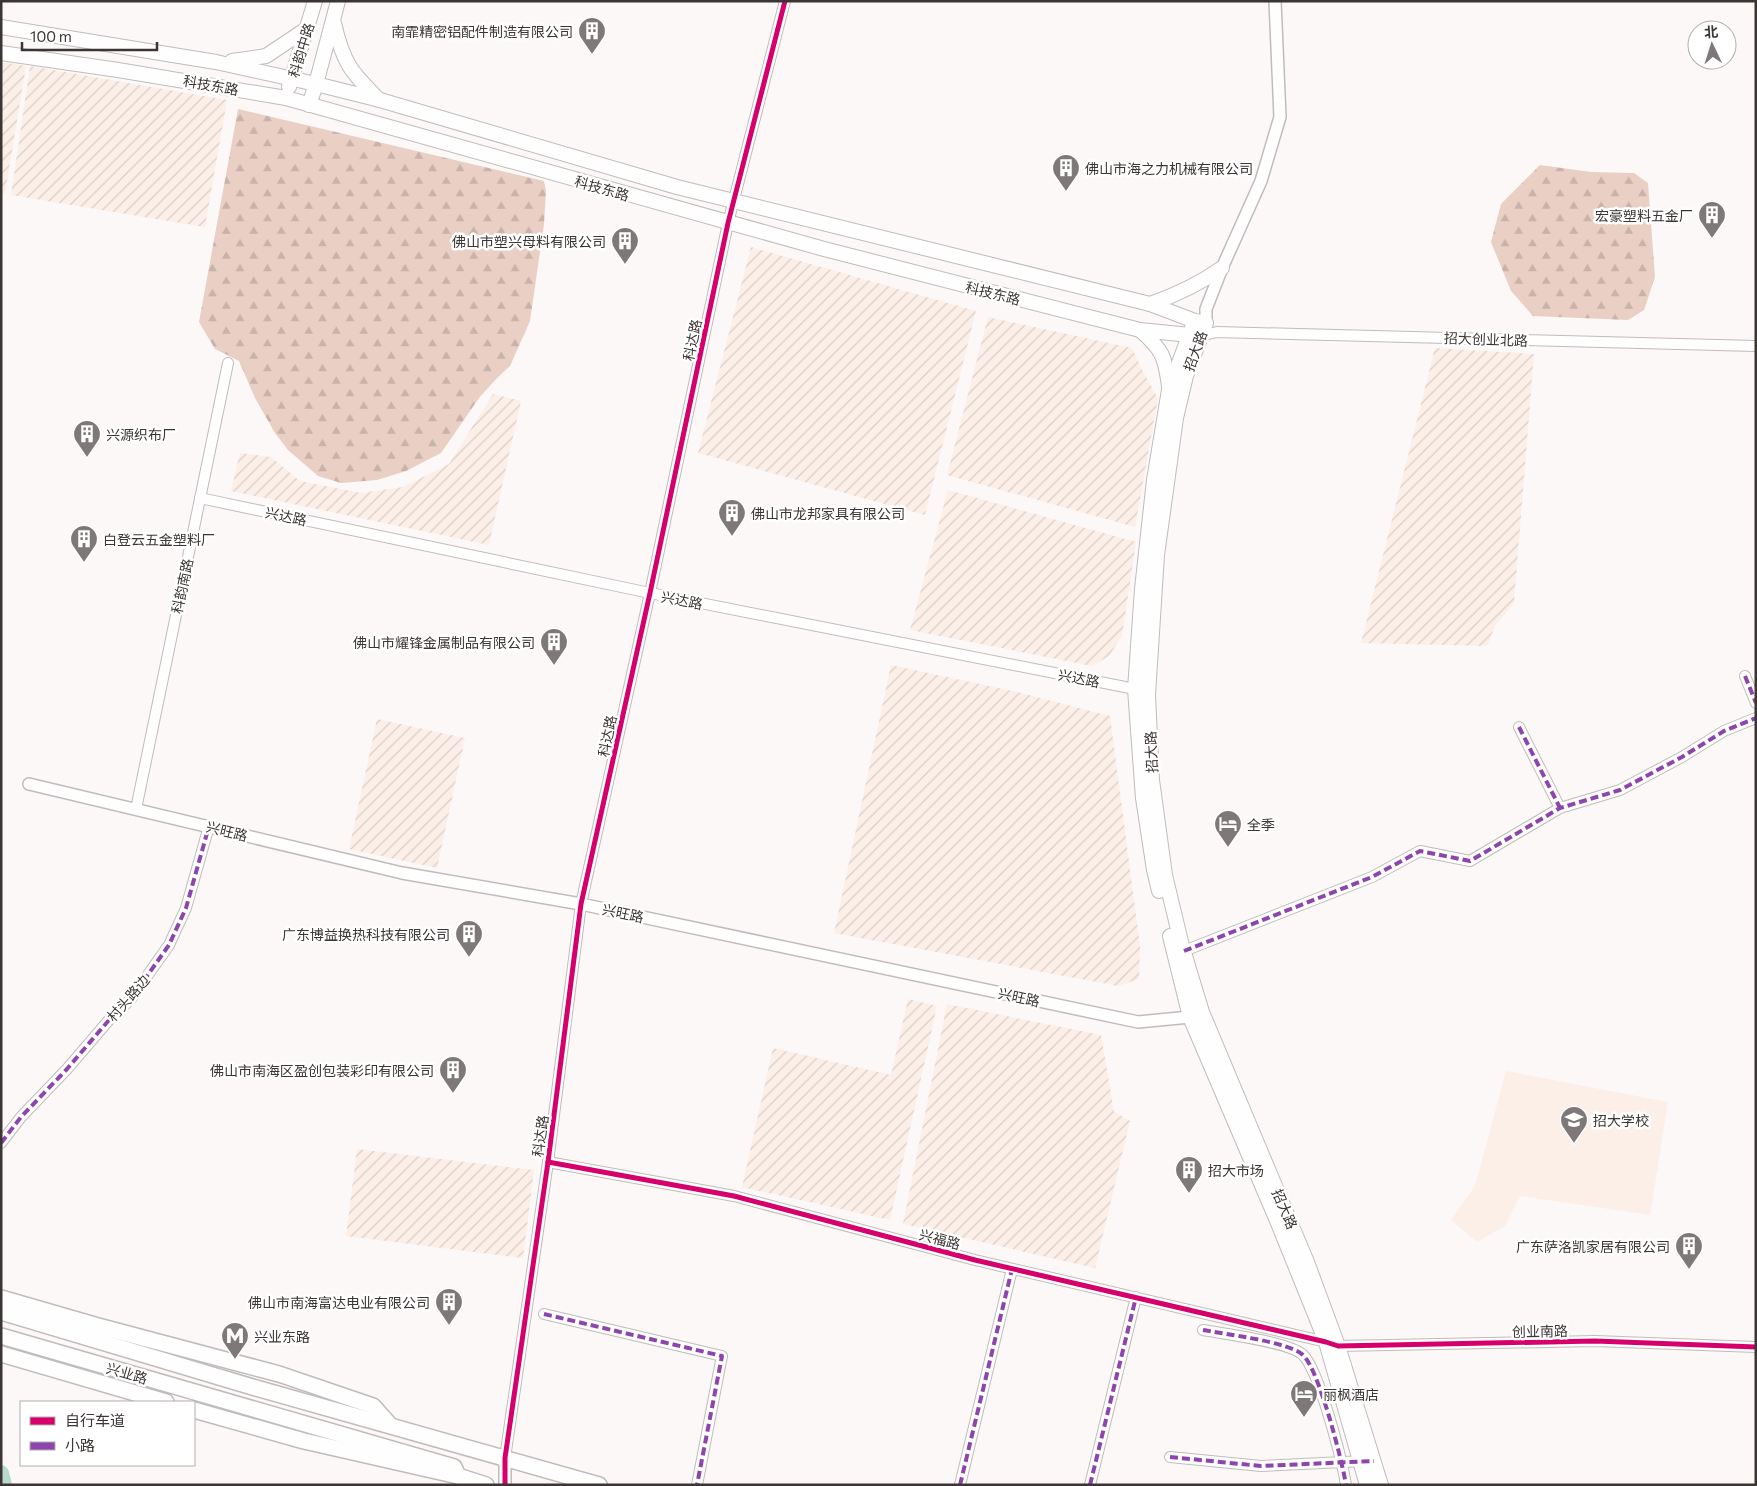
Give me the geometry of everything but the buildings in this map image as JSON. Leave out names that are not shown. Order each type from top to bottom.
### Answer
[{"type":"main road","name":"科韵中路","points":[[286,98],[315,1]]},
{"type":"main road","points":[[309,105],[338,1]]},
{"type":"main road","points":[[334,19],[338,42],[346,63],[356,78],[380,100]]},
{"type":"main road","name":"科技东路","points":[[1,27],[216,62]]},
{"type":"main road","points":[[216,62],[241,61],[266,56],[308,28]]},
{"type":"main road","name":"科技东路","points":[[1,53],[127,71],[286,98],[728,223],[1140,330],[1199,325]]},
{"type":"main road","points":[[216,62],[292,78],[380,100],[734,202],[1150,304],[1199,325]]},
{"type":"main road","points":[[1150,304],[1177,295],[1202,282],[1222,268]]},
{"type":"main road","name":"招大路","points":[[1199,325],[1169,390],[1153,490],[1142,588],[1135,689],[1143,798],[1154,870],[1196,1014],[1278,1223],[1332,1344],[1367,1461],[1380,1485]]},
{"type":"main road","name":"招大路","points":[[1196,1014],[1184,951],[1165,875],[1152,780],[1148,695],[1157,555],[1176,418],[1199,325]]},
{"type":"main road","points":[[1140,330],[1155,343],[1165,360],[1169,390]]},
{"type":"main road","points":[[1,1298],[279,1374],[373,1406],[390,1424]]},
{"type":"main road","points":[[1,1312],[256,1388],[390,1424],[600,1485]]},
{"type":"main road","name":"兴业路","points":[[1,1336],[454,1467],[458,1476]]},
{"type":"main road","points":[[1,1354],[163,1401]]},
{"type":"main road","points":[[195,1410],[304,1441],[458,1476],[486,1485]]},
{"type":"main road","name":"招大路","points":[[1367,1461],[1367,1485]]},
{"type":"main road","points":[[554,1485],[556,1478],[566,1476]]},
{"type":"street","name":"科达路","points":[[505,1485],[505,1458],[548,1162],[582,904],[728,223],[785,1]]},
{"type":"street","name":"招大路","points":[[1199,325],[1261,181],[1280,117],[1275,1]]},
{"type":"street","name":"招大创业北路","points":[[1199,325],[1217,332],[1756,346]]},
{"type":"street","name":"科韵南路","points":[[136,808],[228,363]]},
{"type":"street","name":"兴达路","points":[[200,498],[650,593],[1135,689],[1148,695]]},
{"type":"street","points":[[1744,676],[1756,703]]},
{"type":"street","points":[[1184,951],[1372,877],[1420,851],[1470,861],[1560,808],[1620,790],[1682,757],[1724,730],[1756,718]]},
{"type":"street","points":[[1519,727],[1560,808]]},
{"type":"street","name":"兴旺路","points":[[29,784],[402,873],[582,904],[1138,1022],[1196,1014]]},
{"type":"street","name":"村头路边","points":[[1,1143],[109,1020],[130,1000],[169,946],[186,908],[208,826]]},
{"type":"street","name":"兴福路","points":[[548,1162],[734,1196],[1012,1269],[1332,1344]]},
{"type":"street","points":[[960,1485],[1012,1269]]},
{"type":"street","points":[[1090,1485],[1136,1298]]},
{"type":"street","points":[[544,1314],[722,1356],[697,1485]]},
{"type":"street","points":[[1203,1330],[1288,1346],[1303,1355],[1317,1376],[1346,1485]]},
{"type":"street","name":"创业南路","points":[[1332,1344],[1595,1341],[1756,1347]]},
{"type":"street","points":[[1170,1457],[1261,1466],[1367,1461]]},
{"type":"shaded area","points":[[1,62],[26,66],[5,193],[1,193]]},
{"type":"shaded area","points":[[30,66],[227,100],[205,227],[11,195]]},
{"type":"shaded area","points":[[751,247],[976,311],[925,515],[698,453]]},
{"type":"shaded area","points":[[988,317],[1132,348],[1158,398],[1135,527],[947,475]]},
{"type":"shaded area","points":[[1435,348],[1534,354],[1514,603],[1495,626],[1487,646],[1361,643]]},
{"type":"shaded area","points":[[493,394],[521,401],[489,545],[231,491],[240,453],[271,457],[300,481],[361,493],[403,487],[449,464]]},
{"type":"shaded area","points":[[948,490],[1136,542],[1122,636],[1109,656],[1092,666],[910,630]]},
{"type":"shaded area","points":[[891,665],[1017,692],[1110,716],[1140,946],[1139,979],[1118,986],[834,933]]},
{"type":"shaded area","points":[[377,719],[465,738],[437,868],[349,849]]},
{"type":"shaded area","points":[[908,999],[937,1006],[890,1220],[742,1187],[773,1048],[891,1075]]},
{"type":"shaded area","points":[[947,1004],[1101,1035],[1114,1112],[1130,1121],[1095,1268],[903,1224]]},
{"type":"shaded area","name":"招大学校","points":[[1506,1071],[1668,1102],[1650,1215],[1520,1196],[1505,1226],[1477,1242],[1451,1220],[1475,1186]]},
{"type":"shaded area","points":[[357,1149],[534,1170],[523,1258],[346,1236]]},
{"type":"green space","points":[[238,109],[544,181],[546,191],[544,224],[530,321],[510,366],[479,398],[441,453],[406,471],[377,480],[341,483],[318,476],[288,450],[275,433],[255,398],[239,361],[215,349],[199,322]]},
{"type":"green space","points":[[1540,165],[1591,172],[1634,173],[1648,183],[1655,277],[1644,310],[1628,320],[1533,316],[1511,291],[1491,242],[1501,204]]},
{"type":"waterway","points":[[1,1473],[4,1485]]},
{"type":"marked path","points":[[1745,676],[1756,703]]},
{"type":"marked path","points":[[1184,951],[1372,877],[1420,851],[1470,861],[1560,808],[1620,790],[1682,757],[1724,731],[1756,718]]},
{"type":"marked path","points":[[1519,727],[1560,808]]},
{"type":"marked path","points":[[1,1143],[21,1117],[67,1069],[109,1020],[130,1000],[169,945],[186,908],[209,826]]},
{"type":"marked path","points":[[960,1485],[1012,1269]]},
{"type":"marked path","points":[[1090,1485],[1136,1297]]},
{"type":"marked path","points":[[544,1314],[722,1356],[697,1485]]},
{"type":"marked path","points":[[1203,1330],[1271,1342],[1296,1350],[1303,1355],[1316,1378],[1323,1396],[1346,1485]]},
{"type":"marked path","points":[[1170,1457],[1261,1466],[1374,1461]]},
{"type":"cycle path","points":[[505,1485],[505,1458],[548,1162],[581,904],[650,593],[728,223],[785,1]]},
{"type":"cycle path","points":[[548,1162],[734,1196],[975,1260],[1338,1346],[1595,1341],[1756,1347]]},
{"type":"place","name":"南霏精密铝配件制造有限公司","points":[[592,55]]},
{"type":"place","name":"佛山市海之力机械有限公司","points":[[1066,192]]},
{"type":"place","name":"宏豪塑料五金厂","points":[[1712,239]]},
{"type":"place","name":"佛山市塑兴母料有限公司","points":[[625,265]]},
{"type":"place","name":"兴源织布厂","points":[[87,458]]},
{"type":"place","name":"佛山市龙邦家具有限公司","points":[[732,537]]},
{"type":"place","name":"白登云五金塑料厂","points":[[84,563]]},
{"type":"place","name":"佛山市耀锋金属制品有限公司","points":[[554,666]]},
{"type":"place","name":"全季","points":[[1228,848]]},
{"type":"place","name":"广东博益换热科技有限公司","points":[[469,958]]},
{"type":"place","name":"佛山市南海区盈创包装彩印有限公司","points":[[453,1094]]},
{"type":"place","name":"招大学校","points":[[1574,1144]]},
{"type":"place","name":"招大市场","points":[[1189,1194]]},
{"type":"place","name":"广东萨洛凯家居有限公司","points":[[1689,1270]]},
{"type":"place","name":"佛山市南海富达电业有限公司","points":[[449,1326]]},
{"type":"place","name":"兴业东路","points":[[235,1360]]},
{"type":"place","name":"丽枫酒店","points":[[1304,1418]]}]
